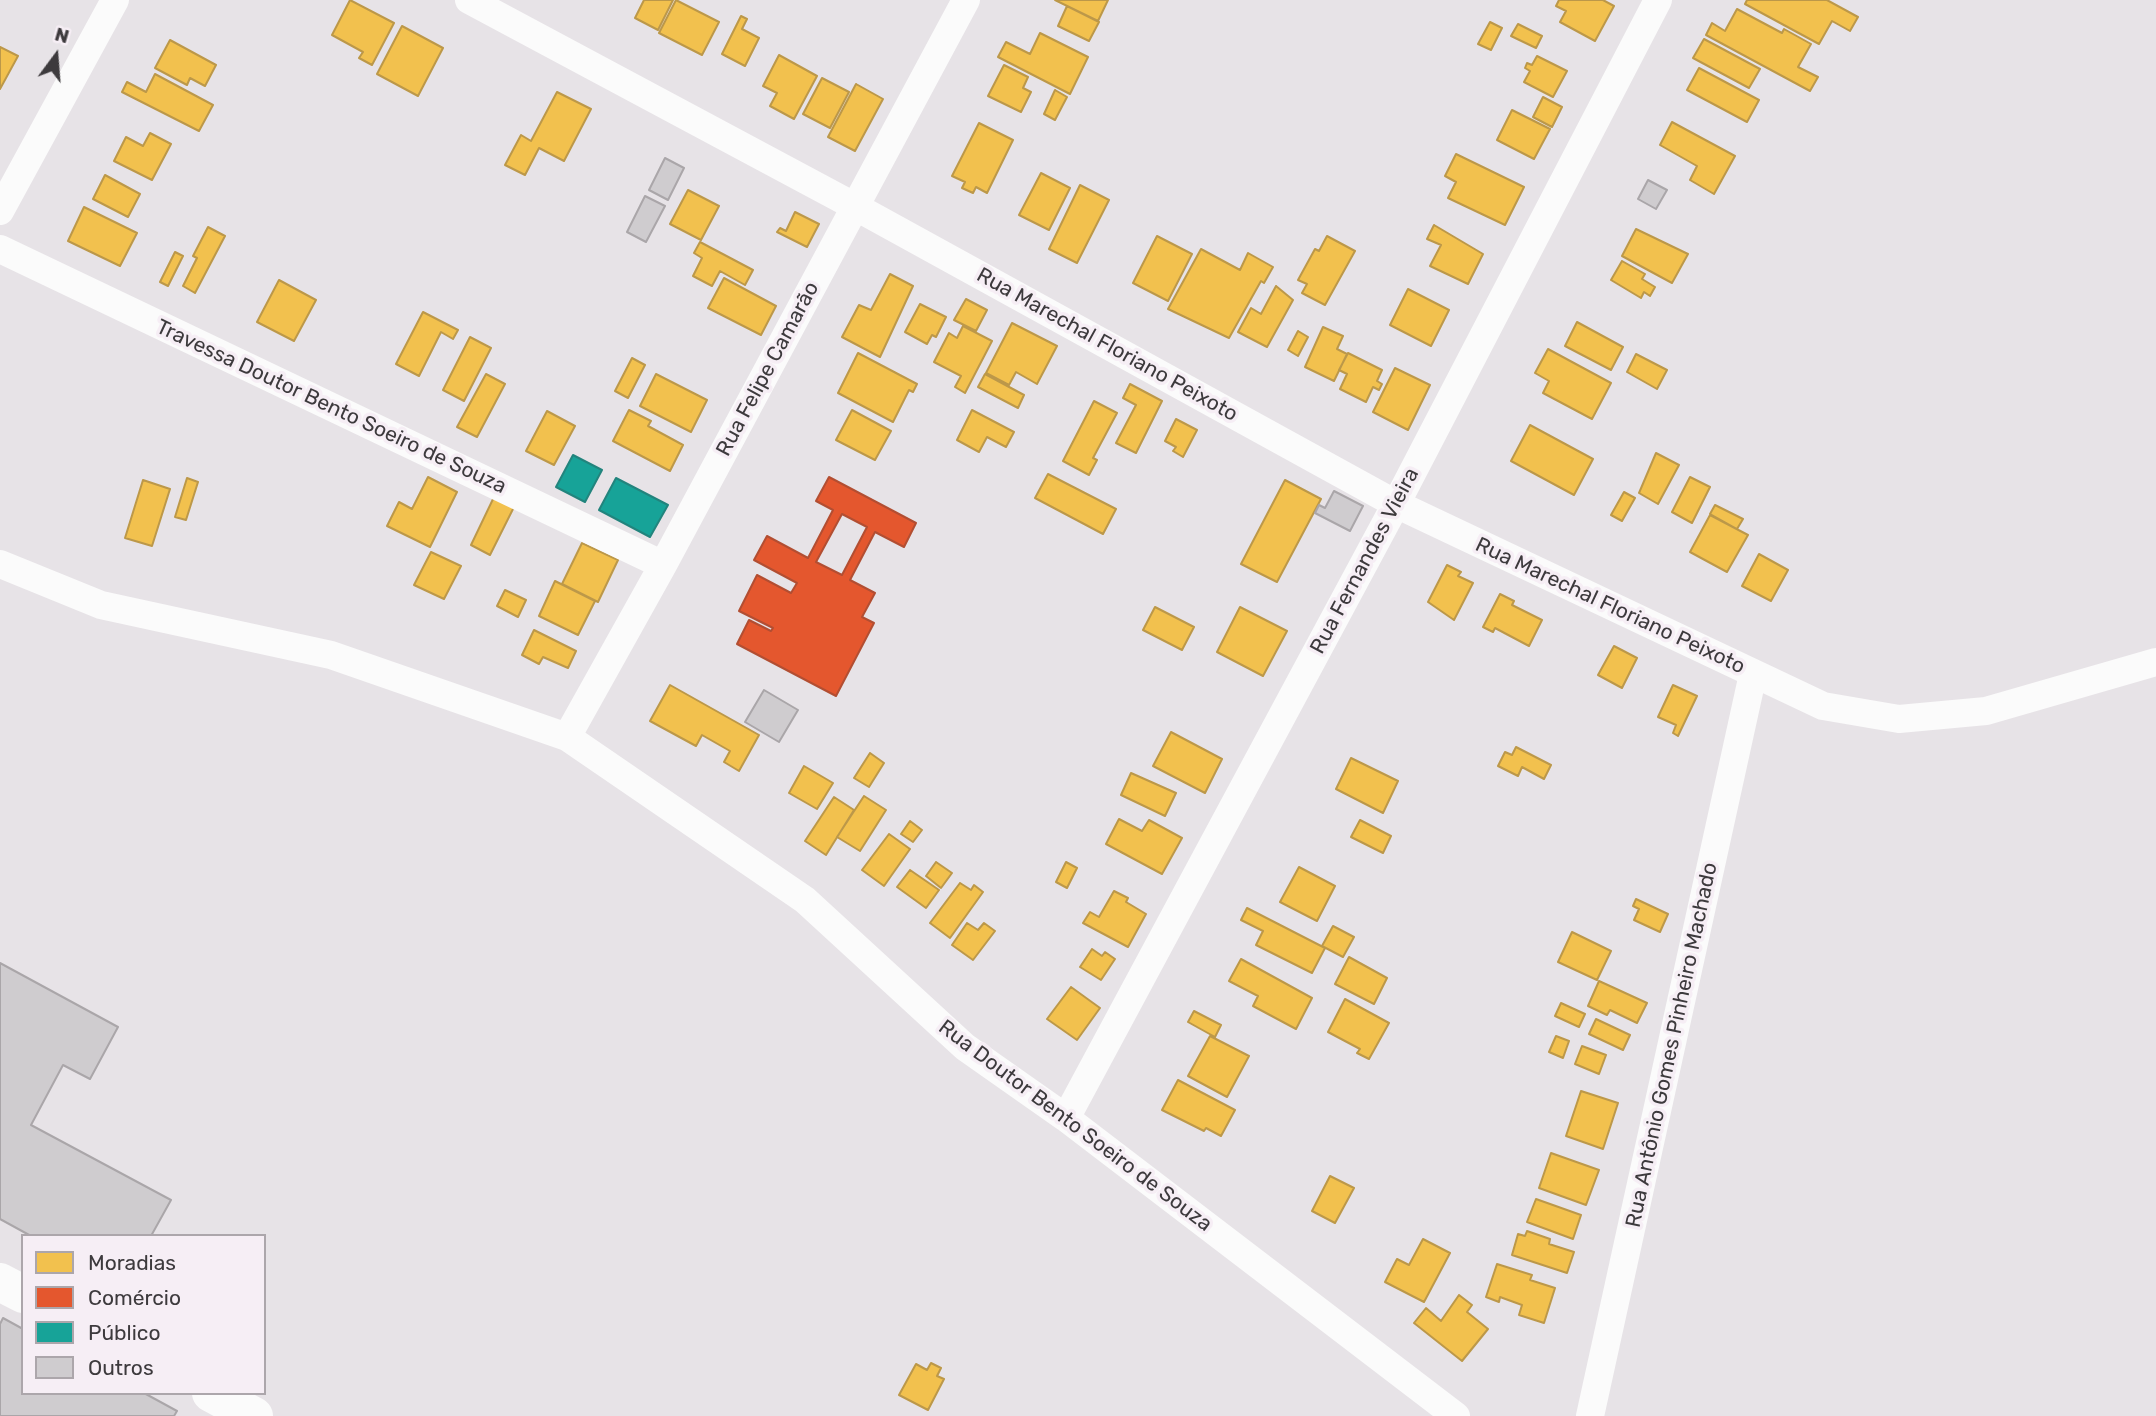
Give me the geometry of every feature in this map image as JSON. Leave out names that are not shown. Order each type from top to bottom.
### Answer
[{"type":"main road","points":[[0,1282],[21,1293]]},
{"type":"main road","points":[[215,1395],[254,1416]]},
{"type":"street","points":[[0,211],[115,0]]},
{"type":"street","name":"Rua Marechal Floriano Peixoto","points":[[469,0],[856,207],[1396,504],[1823,706],[1899,719],[1986,711],[2156,662]]},
{"type":"street","name":"Rua Felipe Camarão","points":[[567,737],[663,565],[966,0]]},
{"type":"street","name":"Rua Fernandes Vieira","points":[[1066,1118],[1396,504],[1658,0]]},
{"type":"street","name":"Travessa Doutor Bento Soeiro de Souza","points":[[0,249],[663,565]]},
{"type":"street","name":"Rua Doutor Bento Soeiro de Souza","points":[[0,564],[101,605],[331,656],[567,737],[805,900],[965,1046],[1066,1118],[1457,1416]]},
{"type":"street","name":"Rua Antônio Gomes Pinheiro Machado","points":[[1590,1416],[1753,674]]},
{"type":"building: Moradias","points":[[350,0],[394,23],[372,65],[359,58],[363,52],[332,35]]},
{"type":"building: Moradias","points":[[644,0],[673,0],[658,30],[635,18]]},
{"type":"building: Moradias","points":[[676,0],[719,22],[702,55],[659,33]]},
{"type":"building: Moradias","points":[[1055,0],[1108,0],[1098,21]]},
{"type":"building: Moradias","points":[[1559,0],[1603,0],[1614,6],[1595,41],[1560,22],[1566,11],[1556,6]]},
{"type":"building: Moradias","points":[[1747,0],[1827,0],[1858,17],[1850,31],[1832,21],[1819,44],[1745,4]]},
{"type":"building: Moradias","points":[[1067,6],[1099,22],[1089,41],[1058,26]]},
{"type":"building: Moradias","points":[[1737,9],[1782,33],[1784,29],[1811,44],[1798,67],[1818,77],[1810,91],[1706,35],[1712,23],[1725,31]]},
{"type":"building: Moradias","points":[[741,16],[747,19],[742,29],[759,38],[745,66],[722,54]]},
{"type":"building: Moradias","points":[[1490,22],[1502,28],[1491,50],[1478,44]]},
{"type":"building: Moradias","points":[[1518,24],[1542,36],[1536,48],[1511,36]]},
{"type":"building: Moradias","points":[[402,26],[443,48],[418,96],[377,74]]},
{"type":"building: Moradias","points":[[1040,33],[1088,57],[1070,94],[998,57],[1006,42],[1030,54]]},
{"type":"building: Moradias","points":[[1704,39],[1760,69],[1749,88],[1693,58]]},
{"type":"building: Moradias","points":[[170,40],[216,65],[205,86],[190,78],[187,85],[155,68]]},
{"type":"building: Moradias","points":[[0,47],[18,56],[0,89]]},
{"type":"building: Moradias","points":[[779,55],[817,76],[794,119],[770,106],[777,93],[763,86]]},
{"type":"building: Moradias","points":[[1537,56],[1567,71],[1553,97],[1524,82],[1530,71],[1525,68],[1527,63],[1532,65]]},
{"type":"building: Moradias","points":[[1004,65],[1028,77],[1023,88],[1031,92],[1021,112],[988,96]]},
{"type":"building: Moradias","points":[[1699,68],[1759,100],[1747,122],[1687,90]]},
{"type":"building: Moradias","points":[[155,74],[213,105],[199,131],[122,92],[127,82],[146,92]]},
{"type":"building: Moradias","points":[[822,78],[849,92],[830,128],[803,114]]},
{"type":"building: Moradias","points":[[856,84],[883,99],[855,151],[828,137]]},
{"type":"building: Moradias","points":[[1055,90],[1067,97],[1055,120],[1044,114]]},
{"type":"building: Moradias","points":[[557,92],[591,109],[564,161],[539,148],[525,175],[505,165],[521,135],[531,141]]},
{"type":"building: Moradias","points":[[1543,97],[1562,107],[1552,127],[1533,117]]},
{"type":"building: Moradias","points":[[1512,110],[1550,129],[1534,159],[1497,140]]},
{"type":"building: Moradias","points":[[1672,122],[1735,156],[1714,194],[1690,180],[1697,166],[1660,145]]},
{"type":"building: Moradias","points":[[979,123],[1013,140],[987,193],[976,187],[973,193],[962,188],[965,182],[952,176]]},
{"type":"building: Moradias","points":[[150,133],[171,144],[152,180],[114,161],[126,137],[143,146]]},
{"type":"building: Moradias","points":[[1456,154],[1524,187],[1505,225],[1448,198],[1456,182],[1445,176]]},
{"type":"building: Moradias","points":[[1041,173],[1070,188],[1049,230],[1019,215]]},
{"type":"building: Moradias","points":[[105,175],[140,194],[128,217],[93,199]]},
{"type":"building: Moradias","points":[[1080,185],[1109,200],[1077,263],[1049,249]]},
{"type":"building: Moradias","points":[[688,190],[719,206],[701,240],[670,224]]},
{"type":"building: Moradias","points":[[84,207],[137,233],[120,266],[68,241]]},
{"type":"building: Moradias","points":[[795,212],[819,224],[807,247],[777,232],[780,228],[786,231]]},
{"type":"building: Moradias","points":[[1434,225],[1483,254],[1468,284],[1430,266],[1441,245],[1427,239]]},
{"type":"building: Moradias","points":[[208,227],[225,236],[195,293],[183,286],[197,258],[193,256]]},
{"type":"building: Moradias","points":[[1636,229],[1688,254],[1672,283],[1622,256]]},
{"type":"building: Moradias","points":[[1157,236],[1192,254],[1168,301],[1133,283]]},
{"type":"building: Moradias","points":[[1327,236],[1355,251],[1325,305],[1302,293],[1307,284],[1298,280],[1315,249],[1319,251]]},
{"type":"building: Moradias","points":[[700,242],[753,270],[745,285],[720,271],[712,286],[693,276],[702,258],[694,253]]},
{"type":"building: Moradias","points":[[1201,249],[1240,270],[1248,253],[1273,267],[1264,283],[1261,281],[1229,338],[1168,309]]},
{"type":"building: Moradias","points":[[175,252],[183,256],[168,286],[160,282]]},
{"type":"building: Moradias","points":[[1622,261],[1645,274],[1642,279],[1655,287],[1650,296],[1644,292],[1641,298],[1611,280]]},
{"type":"building: Moradias","points":[[890,274],[913,286],[880,357],[842,337],[859,305],[871,310]]},
{"type":"building: Moradias","points":[[724,278],[776,306],[761,335],[708,308]]},
{"type":"building: Moradias","points":[[279,280],[316,300],[294,341],[257,322]]},
{"type":"building: Moradias","points":[[1276,286],[1293,300],[1267,347],[1238,332],[1251,308],[1261,314]]},
{"type":"building: Moradias","points":[[1408,289],[1449,310],[1431,346],[1390,325]]},
{"type":"building: Moradias","points":[[966,299],[987,310],[976,331],[954,320]]},
{"type":"building: Moradias","points":[[920,304],[946,317],[936,337],[932,335],[927,344],[905,332]]},
{"type":"building: Moradias","points":[[423,312],[458,330],[453,339],[441,332],[419,376],[396,364]]},
{"type":"building: Moradias","points":[[1577,322],[1623,347],[1611,370],[1565,346]]},
{"type":"building: Moradias","points":[[1012,323],[1057,346],[1037,384],[1016,372],[1009,385],[986,373]]},
{"type":"building: Moradias","points":[[963,326],[992,341],[965,393],[955,387],[961,376],[934,362],[949,333],[957,338]]},
{"type":"building: Moradias","points":[[1323,327],[1343,336],[1337,349],[1347,354],[1334,381],[1305,367]]},
{"type":"building: Moradias","points":[[1298,331],[1308,337],[1298,356],[1288,350]]},
{"type":"building: Moradias","points":[[470,337],[491,348],[464,401],[443,390]]},
{"type":"building: Moradias","points":[[1548,349],[1611,383],[1592,419],[1543,393],[1549,381],[1535,373]]},
{"type":"building: Moradias","points":[[858,353],[917,384],[913,392],[909,390],[893,422],[838,393]]},
{"type":"building: Moradias","points":[[1348,353],[1382,370],[1377,381],[1382,384],[1379,390],[1373,387],[1366,402],[1340,389],[1347,374],[1339,370]]},
{"type":"building: Moradias","points":[[1636,354],[1667,370],[1657,389],[1627,372]]},
{"type":"building: Moradias","points":[[632,358],[645,365],[628,398],[615,391]]},
{"type":"building: Moradias","points":[[1395,368],[1430,385],[1408,430],[1373,412]]},
{"type":"building: Moradias","points":[[486,374],[505,384],[477,437],[457,427]]},
{"type":"building: Moradias","points":[[656,374],[707,400],[691,432],[640,406]]},
{"type":"building: Moradias","points":[[985,374],[1024,395],[1018,408],[978,387]]},
{"type":"building: Moradias","points":[[1130,384],[1162,401],[1136,453],[1116,443],[1136,405],[1123,398]]},
{"type":"building: Moradias","points":[[1094,401],[1117,413],[1093,458],[1097,460],[1089,475],[1063,461]]},
{"type":"building: Moradias","points":[[629,410],[651,421],[648,426],[683,445],[670,471],[613,441]]},
{"type":"building: Moradias","points":[[852,410],[891,431],[875,460],[836,440]]},
{"type":"building: Moradias","points":[[972,410],[1014,432],[1006,447],[987,437],[979,452],[957,440]]},
{"type":"building: Moradias","points":[[547,411],[575,426],[554,465],[526,451]]},
{"type":"building: Moradias","points":[[1176,419],[1197,430],[1183,457],[1173,451],[1176,447],[1165,441]]},
{"type":"building: Moradias","points":[[1530,425],[1593,459],[1574,495],[1511,461]]},
{"type":"building: Moradias","points":[[1656,453],[1679,465],[1658,504],[1639,493]]},
{"type":"building: Moradias","points":[[1048,474],[1116,509],[1103,534],[1035,498]]},
{"type":"building: Moradias","points":[[428,477],[457,492],[430,547],[387,526],[399,502],[412,509]]},
{"type":"building: Moradias","points":[[1690,477],[1710,487],[1692,523],[1672,512]]},
{"type":"building: Moradias","points":[[187,478],[198,482],[186,520],[175,517]]},
{"type":"building: Moradias","points":[[143,480],[170,489],[152,546],[125,538]]},
{"type":"building: Moradias","points":[[1285,480],[1321,499],[1277,582],[1241,564]]},
{"type":"building: Moradias","points":[[1624,492],[1635,498],[1622,521],[1611,515]]},
{"type":"building: Moradias","points":[[494,497],[514,507],[490,555],[471,545]]},
{"type":"building: Moradias","points":[[1715,505],[1743,519],[1737,529],[1710,514]]},
{"type":"building: Moradias","points":[[1710,515],[1748,535],[1727,572],[1690,552]]},
{"type":"building: Moradias","points":[[582,543],[618,560],[598,602],[562,584]]},
{"type":"building: Moradias","points":[[431,552],[461,566],[444,599],[414,585]]},
{"type":"building: Moradias","points":[[1759,554],[1788,570],[1771,601],[1742,586]]},
{"type":"building: Moradias","points":[[1447,565],[1461,572],[1458,576],[1473,583],[1454,620],[1428,602]]},
{"type":"building: Moradias","points":[[555,581],[595,601],[578,635],[539,616]]},
{"type":"building: Moradias","points":[[505,590],[526,600],[518,617],[497,606]]},
{"type":"building: Moradias","points":[[1500,594],[1514,601],[1512,605],[1542,620],[1529,646],[1495,628],[1493,632],[1483,627]]},
{"type":"building: Moradias","points":[[1155,607],[1194,627],[1182,650],[1143,630]]},
{"type":"building: Moradias","points":[[1240,607],[1287,631],[1263,676],[1217,652]]},
{"type":"building: Moradias","points":[[534,630],[576,651],[568,668],[543,657],[539,664],[522,655]]},
{"type":"building: Moradias","points":[[1614,646],[1637,658],[1622,688],[1598,675]]},
{"type":"building: Moradias","points":[[670,685],[759,735],[739,771],[724,762],[730,751],[702,735],[696,746],[650,721]]},
{"type":"building: Moradias","points":[[1673,685],[1697,696],[1678,736],[1673,733],[1676,725],[1658,717]]},
{"type":"building: Moradias","points":[[1171,732],[1222,759],[1205,793],[1153,766]]},
{"type":"building: Moradias","points":[[1516,747],[1551,765],[1544,779],[1522,767],[1518,776],[1498,766],[1505,752],[1512,755]]},
{"type":"building: Moradias","points":[[870,753],[884,763],[869,787],[854,778]]},
{"type":"building: Moradias","points":[[1351,758],[1398,781],[1383,813],[1336,789]]},
{"type":"building: Moradias","points":[[804,766],[833,783],[817,809],[789,793]]},
{"type":"building: Moradias","points":[[1131,773],[1176,793],[1165,816],[1121,795]]},
{"type":"building: Moradias","points":[[864,796],[886,810],[860,851],[837,837]]},
{"type":"building: Moradias","points":[[834,797],[854,810],[826,855],[805,841]]},
{"type":"building: Moradias","points":[[1119,819],[1142,831],[1149,820],[1182,838],[1162,874],[1106,844]]},
{"type":"building: Moradias","points":[[1360,820],[1391,836],[1383,853],[1351,837]]},
{"type":"building: Moradias","points":[[910,821],[922,830],[913,842],[901,834]]},
{"type":"building: Moradias","points":[[889,834],[910,849],[884,886],[862,870]]},
{"type":"building: Moradias","points":[[936,862],[952,873],[941,888],[926,876]]},
{"type":"building: Moradias","points":[[1066,862],[1077,868],[1067,888],[1056,882]]},
{"type":"building: Moradias","points":[[1299,867],[1335,886],[1317,921],[1280,902]]},
{"type":"building: Moradias","points":[[910,870],[939,890],[926,908],[897,887]]},
{"type":"building: Moradias","points":[[960,883],[971,890],[974,885],[983,892],[950,938],[930,923]]},
{"type":"building: Moradias","points":[[1114,891],[1128,898],[1126,902],[1146,914],[1128,947],[1083,923],[1090,912],[1099,917]]},
{"type":"building: Moradias","points":[[1636,899],[1668,914],[1660,932],[1634,920],[1639,909],[1633,906]]},
{"type":"building: Moradias","points":[[1247,908],[1325,948],[1312,973],[1256,945],[1263,931],[1241,920]]},
{"type":"building: Moradias","points":[[967,923],[978,930],[984,923],[995,931],[973,960],[952,945]]},
{"type":"building: Moradias","points":[[1333,926],[1354,937],[1343,957],[1322,946]]},
{"type":"building: Moradias","points":[[1572,932],[1611,951],[1597,980],[1558,962]]},
{"type":"building: Moradias","points":[[1092,949],[1102,956],[1105,952],[1115,959],[1101,980],[1080,967]]},
{"type":"building: Moradias","points":[[1349,957],[1387,978],[1374,1004],[1335,984]]},
{"type":"building: Moradias","points":[[1241,959],[1312,998],[1296,1029],[1253,1006],[1258,996],[1229,981]]},
{"type":"building: Moradias","points":[[1599,981],[1647,1003],[1637,1023],[1610,1010],[1607,1015],[1588,1006]]},
{"type":"building: Moradias","points":[[1071,987],[1100,1008],[1077,1040],[1047,1019]]},
{"type":"building: Moradias","points":[[1345,999],[1389,1023],[1369,1059],[1357,1053],[1360,1049],[1328,1032]]},
{"type":"building: Moradias","points":[[1561,1003],[1585,1014],[1579,1027],[1555,1016]]},
{"type":"building: Moradias","points":[[1194,1011],[1221,1025],[1215,1037],[1188,1022]]},
{"type":"building: Moradias","points":[[1596,1019],[1630,1035],[1623,1050],[1589,1034]]},
{"type":"building: Moradias","points":[[1210,1036],[1249,1056],[1227,1097],[1188,1076]]},
{"type":"building: Moradias","points":[[1556,1036],[1569,1041],[1563,1058],[1549,1052]]},
{"type":"building: Moradias","points":[[1582,1046],[1606,1055],[1599,1074],[1575,1064]]},
{"type":"building: Moradias","points":[[1178,1080],[1235,1110],[1221,1136],[1206,1128],[1204,1131],[1162,1110]]},
{"type":"building: Moradias","points":[[1581,1091],[1618,1103],[1603,1149],[1566,1136]]},
{"type":"building: Moradias","points":[[1551,1153],[1599,1170],[1586,1205],[1539,1188]]},
{"type":"building: Moradias","points":[[1330,1176],[1354,1188],[1335,1223],[1312,1211]]},
{"type":"building: Moradias","points":[[1536,1199],[1581,1215],[1573,1239],[1527,1222]]},
{"type":"building: Moradias","points":[[1527,1231],[1550,1239],[1549,1244],[1574,1252],[1567,1273],[1512,1255],[1518,1234],[1525,1236]]},
{"type":"building: Moradias","points":[[1423,1239],[1450,1253],[1424,1302],[1385,1282],[1397,1259],[1409,1265]]},
{"type":"building: Moradias","points":[[1497,1264],[1532,1275],[1530,1280],[1555,1288],[1544,1323],[1519,1315],[1522,1305],[1500,1297],[1499,1302],[1486,1297]]},
{"type":"building: Moradias","points":[[1459,1295],[1472,1305],[1467,1312],[1488,1329],[1462,1361],[1414,1323],[1426,1308],[1441,1321]]},
{"type":"building: Moradias","points":[[931,1363],[941,1368],[937,1376],[944,1379],[928,1410],[899,1395],[916,1364],[927,1370]]},
{"type":"building: Comércio","points":[[829,477],[916,523],[904,547],[875,532],[850,580],[875,593],[862,617],[874,623],[836,696],[737,644],[749,620],[771,631],[773,628],[739,611],[757,575],[791,593],[797,583],[754,560],[767,536],[808,558],[833,510],[816,501]],"holes":[[[842,514],[867,527],[842,575],[816,562]]]},
{"type":"building: Público","points":[[573,455],[602,470],[585,502],[556,487]]},
{"type":"building: Público","points":[[616,478],[668,505],[650,537],[599,510]]},
{"type":"building: Outros","points":[[665,158],[684,168],[668,200],[649,190]]},
{"type":"building: Outros","points":[[1648,180],[1667,190],[1656,209],[1638,199]]},
{"type":"building: Outros","points":[[645,196],[665,206],[646,242],[627,232]]},
{"type":"building: Outros","points":[[1334,491],[1363,506],[1350,531],[1315,513],[1319,505],[1325,508]]},
{"type":"building: Outros","points":[[764,690],[798,710],[779,742],[745,722]]},
{"type":"building: Outros","points":[[0,963],[118,1027],[90,1079],[63,1065],[31,1125],[171,1200],[152,1234],[27,1234],[0,1219]]},
{"type":"building: Outros","points":[[3,1318],[21,1328],[21,1395],[148,1395],[177,1411],[174,1416],[0,1416],[0,1324]]}]
